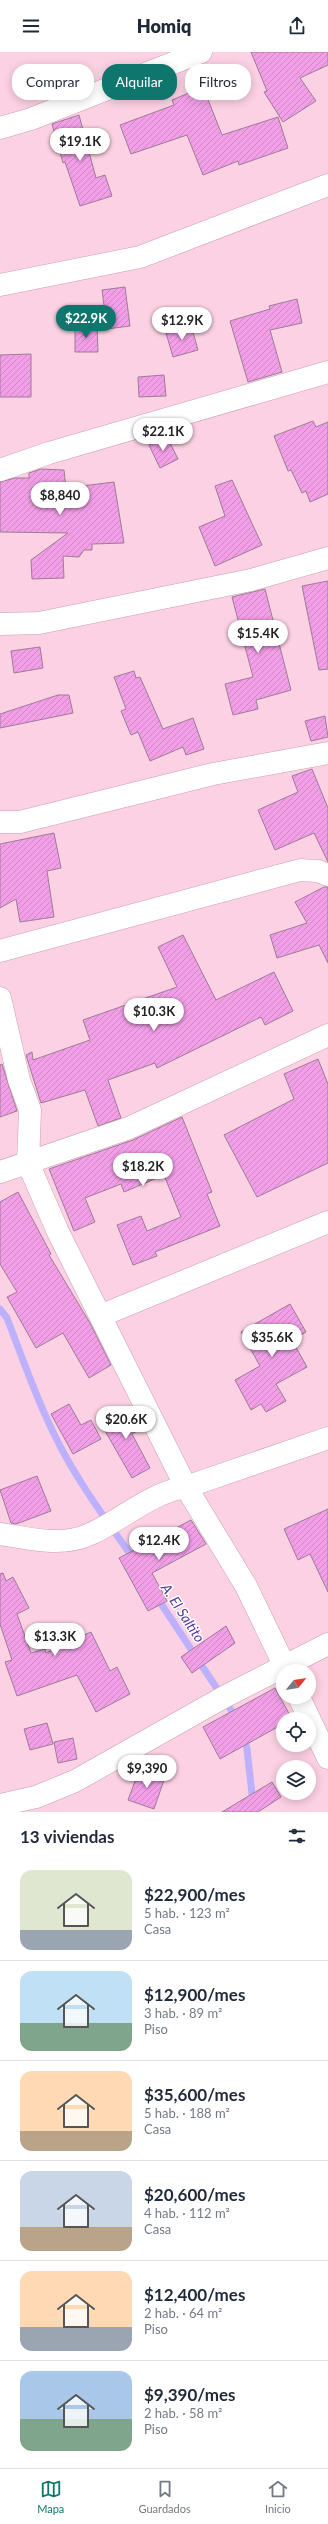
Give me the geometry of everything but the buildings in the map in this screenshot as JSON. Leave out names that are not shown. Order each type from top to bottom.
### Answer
[{"type":"street","points":[[0,128],[31,119],[201,52]]},
{"type":"street","points":[[0,285],[140,258],[328,185]]},
{"type":"street","points":[[0,470],[49,454],[328,372]]},
{"type":"street","points":[[0,624],[39,623],[251,580],[328,558]]},
{"type":"street","points":[[0,822],[20,822],[213,774],[328,753]]},
{"type":"street","points":[[0,951],[300,870],[318,871],[328,875]]},
{"type":"street","points":[[0,998],[19,1080],[30,1110],[28,1163],[58,1232],[186,1487],[246,1586],[284,1664]]},
{"type":"street","points":[[0,1172],[129,1128],[328,1035]]},
{"type":"street","points":[[100,1316],[328,1222]]},
{"type":"street","points":[[0,1534],[38,1540],[65,1540],[87,1536],[169,1490],[186,1487],[328,1438]]},
{"type":"street","points":[[293,1664],[328,1644]]},
{"type":"street","points":[[0,1805],[36,1797],[75,1781],[218,1700],[276,1673]]},
{"type":"street","points":[[303,1704],[328,1758]]},
{"type":"waterway","name":"A. El Saltito","points":[[0,1309],[7,1318],[39,1400],[57,1440],[92,1500],[134,1560]]},
{"type":"waterway","name":"A. El Saltito","points":[[156,1596],[237,1719]]},
{"type":"waterway","name":"A. El Saltito","points":[[244,1737],[247,1749],[254,1812]]}]
